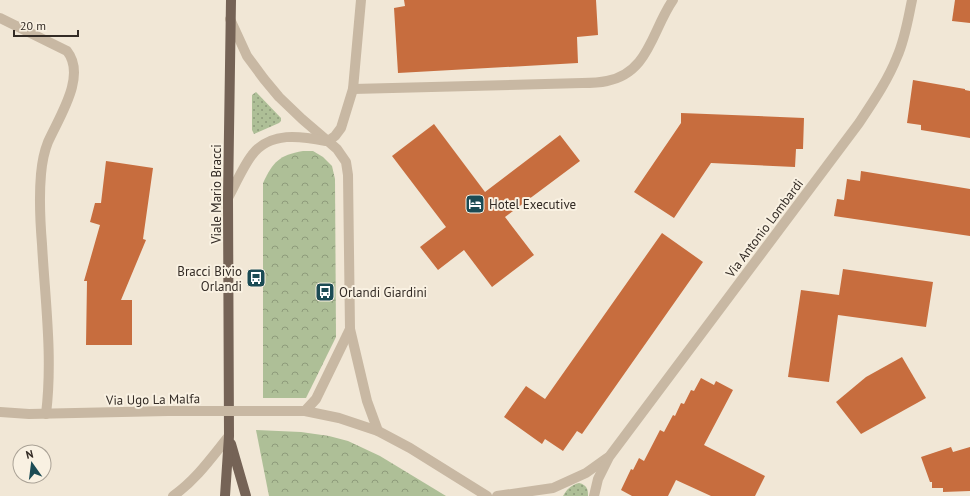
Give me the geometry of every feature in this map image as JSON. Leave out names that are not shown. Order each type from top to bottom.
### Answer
[{"type":"main road","name":"Viale Mario Bracci","points":[[225,496],[229,436],[228,198],[231,0]]},
{"type":"main road","name":"Viale Mario Bracci","points":[[229,436],[246,496]]},
{"type":"street","points":[[328,142],[341,128],[353,89],[361,0]]},
{"type":"street","points":[[353,89],[582,84],[607,81],[626,74],[642,59],[673,0]]},
{"type":"street","name":"Via Antonio Lombardi","points":[[594,496],[598,479],[609,457],[866,112],[884,83],[897,57],[904,37],[912,0]]},
{"type":"street","points":[[0,18],[67,51],[73,64],[73,82],[71,90],[48,143],[41,172],[40,210],[48,347],[48,392],[46,414]]},
{"type":"street","points":[[230,19],[247,56],[264,79],[279,97],[342,154],[347,168],[350,329],[367,402],[378,430]]},
{"type":"street","points":[[228,198],[252,155],[260,147],[278,138],[291,136],[307,137],[328,142]]},
{"type":"street","points":[[306,411],[316,399],[350,329]]},
{"type":"street","name":"Via Ugo La Malfa","points":[[0,412],[46,414],[168,411],[306,411],[339,418],[378,430],[487,496]]},
{"type":"street","points":[[174,496],[196,477],[229,436]]},
{"type":"street","name":"Via Antonio Lombardi","points":[[497,496],[553,492],[586,473],[609,457]]},
{"type":"green space","points":[[256,92],[281,118],[281,121],[254,134],[252,130],[252,95]]},
{"type":"green space","points":[[303,151],[313,151],[323,157],[332,166],[335,179],[336,337],[306,398],[263,398],[263,183],[270,170],[282,157]]},
{"type":"green space","points":[[256,430],[301,432],[329,436],[348,441],[380,456],[446,496],[269,496]]},
{"type":"green space","points":[[579,483],[584,485],[588,491],[588,496],[563,496],[566,491]]},
{"type":"building","points":[[404,0],[596,0],[598,35],[577,37],[578,63],[398,73],[394,8],[405,6]]},
{"type":"building","points":[[955,0],[970,0],[970,23],[952,21]]},
{"type":"building","points":[[913,80],[970,91],[970,138],[921,130],[921,125],[907,123]]},
{"type":"building","points":[[681,113],[804,118],[803,149],[796,149],[795,167],[711,163],[674,218],[634,192],[681,123]]},
{"type":"building","name":"Hotel Executive","points":[[434,124],[485,192],[560,135],[580,161],[505,217],[534,255],[492,287],[464,250],[438,270],[420,247],[446,227],[392,156]]},
{"type":"building","points":[[106,161],[153,168],[143,239],[146,240],[121,300],[132,300],[132,345],[86,345],[87,281],[84,281],[100,225],[90,222],[95,203],[101,203]]},
{"type":"building","points":[[861,171],[970,189],[970,236],[834,216],[837,199],[844,200],[847,179],[860,181]]},
{"type":"building","points":[[662,233],[703,262],[582,434],[577,431],[563,451],[545,439],[542,444],[504,417],[526,386],[545,399]]},
{"type":"building","points":[[843,269],[933,282],[926,327],[838,315],[829,382],[788,377],[801,290],[839,295]]},
{"type":"building","points":[[902,357],[926,398],[861,434],[836,402],[866,377]]},
{"type":"building","points":[[701,378],[714,385],[716,381],[733,390],[704,445],[765,476],[755,496],[711,496],[676,480],[668,496],[632,496],[621,490],[631,469],[633,470],[639,458],[644,461],[660,430],[664,432],[673,415],[675,416],[681,403],[684,404],[691,390],[694,391]]},
{"type":"building","points":[[951,447],[953,452],[970,447],[970,491],[943,492],[943,488],[932,488],[932,482],[930,482],[921,457]]},
{"type":"place","name":"Hotel Executive","points":[[475,204]]},
{"type":"place","name":"Bracci Bivio Orlandi","points":[[256,278]]},
{"type":"place","name":"Orlandi Giardini","points":[[325,292]]}]
